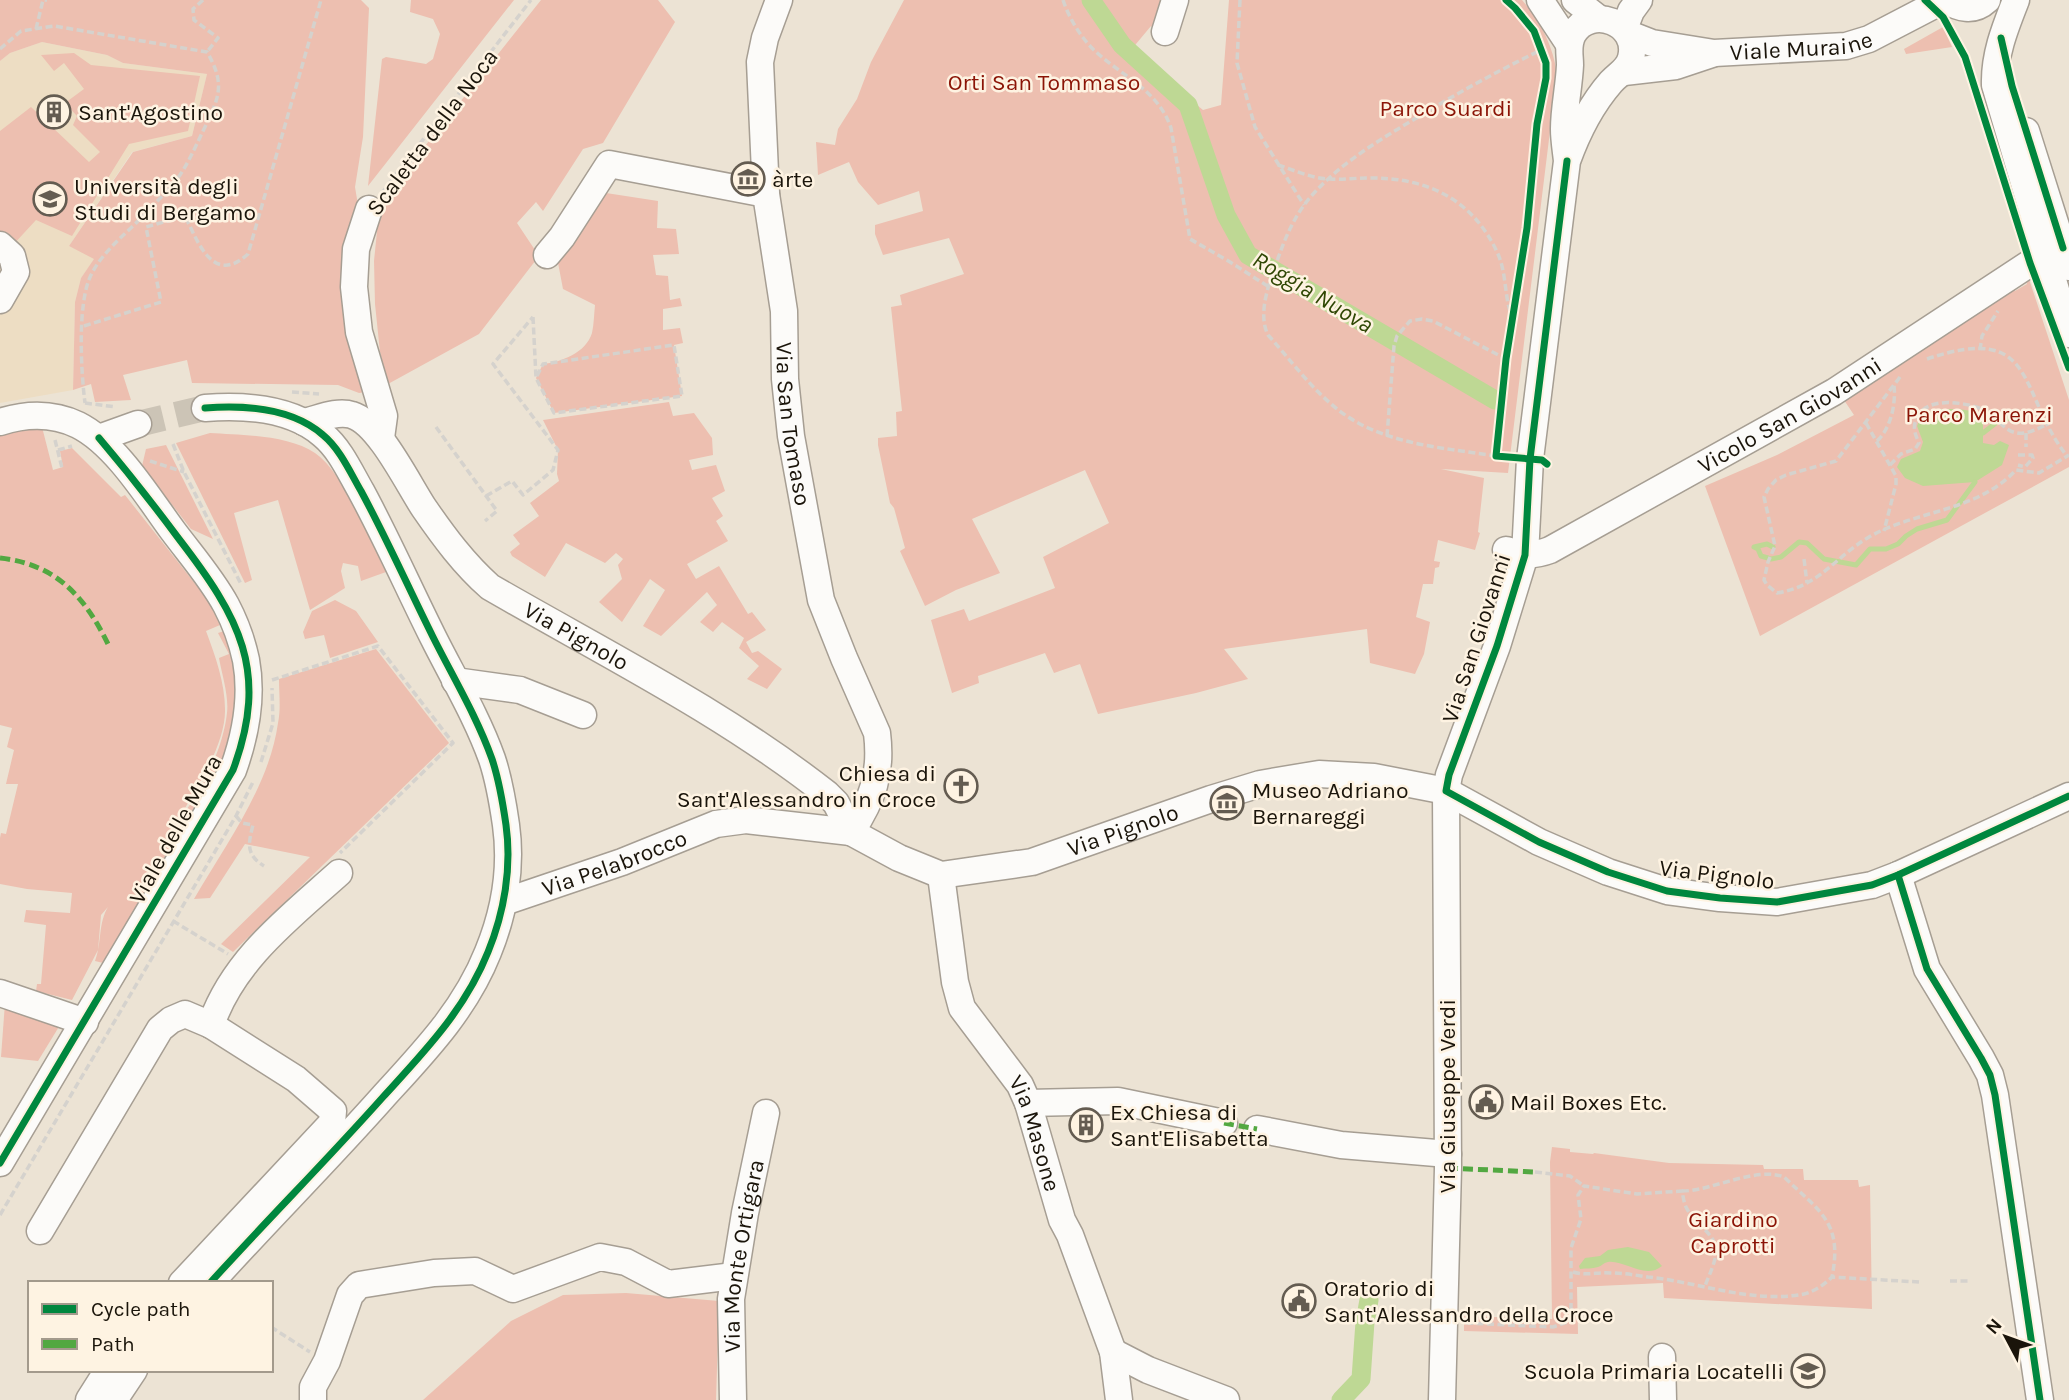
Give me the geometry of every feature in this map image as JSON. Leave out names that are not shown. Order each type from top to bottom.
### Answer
[{"type":"street","name":"Via San Tomaso","points":[[779,0],[765,37],[760,62],[766,194],[784,311],[785,379],[791,436],[821,600],[877,733],[879,768],[875,786],[851,832]]},
{"type":"street","points":[[1165,32],[1175,0]]},
{"type":"street","points":[[1540,0],[1570,53],[1578,73],[1589,80],[1600,82],[1618,76]]},
{"type":"street","points":[[1575,0],[1598,18],[1616,22],[1626,31],[1632,11],[1639,0]]},
{"type":"street","name":"Viale Muraine","points":[[1885,30],[1914,0]]},
{"type":"street","points":[[1944,0],[1958,6],[1984,3],[2001,38],[2012,86],[2069,267]]},
{"type":"street","name":"Viale Muraine","points":[[1626,31],[1651,43],[1714,54],[1846,46],[1869,39],[1944,0]]},
{"type":"street","points":[[2016,0],[2001,38],[1994,66],[1995,85],[2069,334]]},
{"type":"street","points":[[1570,53],[1579,26],[1598,18]]},
{"type":"street","name":"Via San Giovanni","points":[[1567,161],[1578,132],[1632,54],[1626,31]]},
{"type":"street","name":"Via San Giovanni","points":[[1446,791],[1449,775],[1497,646],[1516,553],[1567,161],[1564,130],[1570,53]]},
{"type":"street","name":"Viale Muraine","points":[[1618,76],[1676,66],[1714,54]]},
{"type":"street","points":[[547,255],[562,237],[609,163],[766,194]]},
{"type":"street","name":"Scaletta della Noca","points":[[369,209],[356,249],[354,287],[359,332],[384,416],[381,438]]},
{"type":"street","points":[[0,245],[12,256],[16,272],[0,300]]},
{"type":"street","name":"Vicolo San Giovanni","points":[[1516,553],[1538,554],[1550,550],[1833,392],[2044,254]]},
{"type":"street","points":[[205,408],[225,406],[265,411],[304,422],[323,435],[335,448],[352,474],[482,737],[497,779],[508,842],[504,902],[496,930],[481,969],[460,1008],[357,1126],[212,1281]]},
{"type":"street","name":"Via Pignolo","points":[[304,422],[348,414],[362,419],[381,438],[452,547],[490,587],[670,688],[780,759],[836,803],[851,832],[900,858],[941,874],[1032,862],[1210,799],[1260,784],[1319,774],[1374,777],[1446,791],[1539,842],[1608,872],[1667,891],[1776,902],[1872,885],[2069,796]]},
{"type":"street","points":[[0,422],[18,417],[53,416],[77,425],[86,442],[138,424]]},
{"type":"street","name":"Viale delle Mura","points":[[0,1163],[233,770],[243,745],[248,716],[246,660],[239,634],[226,605],[136,483],[86,442]]},
{"type":"street","points":[[455,681],[520,690],[583,715]]},
{"type":"street","name":"Via Giuseppe Verdi","points":[[1441,1400],[1448,1154],[1446,791]]},
{"type":"street","name":"Via Pelabrocco","points":[[504,902],[622,862],[716,824],[746,820],[851,832]]},
{"type":"street","points":[[211,1025],[218,1003],[251,955],[336,866]]},
{"type":"street","name":"Via Masone","points":[[941,874],[955,982],[962,1008],[1020,1085],[1028,1102],[1062,1220],[1113,1352],[1119,1400]]},
{"type":"street","points":[[1898,875],[1927,969],[1981,1058],[1992,1085],[2001,1123],[2040,1400]]},
{"type":"street","points":[[0,993],[85,1022]]},
{"type":"street","points":[[40,1231],[160,1029],[182,1014],[211,1025],[296,1079],[330,1107],[334,1116],[332,1123],[184,1281]]},
{"type":"street","points":[[1028,1102],[1118,1101],[1224,1123]]},
{"type":"street","name":"Via Monte Ortigara","points":[[733,1400],[731,1299],[766,1113]]},
{"type":"street","points":[[1257,1129],[1341,1145],[1448,1154]]},
{"type":"street","points":[[313,1400],[313,1387],[327,1361],[350,1295],[359,1285],[434,1273],[475,1272],[513,1289],[600,1257],[626,1262],[668,1284],[734,1276]]},
{"type":"street","points":[[1113,1352],[1148,1370],[1226,1400]]},
{"type":"street","points":[[1662,1357],[1663,1400]]},
{"type":"street","points":[[89,1400],[107,1372]]},
{"type":"street","points":[[114,1400],[133,1372]]},
{"type":"path","points":[[36,30],[43,0],[47,0]]},
{"type":"path","points":[[203,0],[193,9],[194,20],[218,37],[207,52]]},
{"type":"path","points":[[83,327],[161,302],[146,227],[185,216],[205,256],[216,263],[228,265],[248,254],[321,0]]},
{"type":"path","points":[[1063,0],[1077,29],[1093,50],[1155,98],[1165,112],[1171,128],[1190,239],[1269,287]]},
{"type":"path","points":[[1240,0],[1237,63],[1255,128],[1304,205]]},
{"type":"path","points":[[0,49],[20,31],[54,26],[207,52]]},
{"type":"path","points":[[1530,460],[1407,442],[1351,419],[1329,402],[1268,335],[1263,325],[1270,280],[1286,235],[1304,205],[1328,180],[1381,138],[1490,75],[1542,53],[1537,41]]},
{"type":"path","points":[[85,403],[84,294],[91,275],[103,257],[179,176],[209,119],[220,87],[217,70],[207,52]]},
{"type":"path","points":[[1278,165],[1328,180],[1370,177],[1412,182],[1445,193],[1467,208],[1481,224],[1500,259],[1505,275],[1506,303],[1512,317]]},
{"type":"path","points":[[1510,331],[1516,292]]},
{"type":"path","points":[[1980,350],[1982,336],[2001,306]]},
{"type":"path","points":[[486,496],[512,481],[523,495],[552,470],[558,450],[493,364],[533,317],[536,378],[554,413],[681,396],[674,345],[543,364],[536,378]]},
{"type":"path","points":[[1387,436],[1394,346],[1397,336],[1410,321],[1433,321],[1506,359]]},
{"type":"path","points":[[1504,373],[1508,345]]},
{"type":"path","points":[[1920,361],[1945,353],[1993,349],[2015,361],[2024,373],[2058,444],[2068,456],[2039,473],[2018,466]]},
{"type":"path","points":[[1900,377],[1836,461],[1776,480],[1764,497],[1775,546],[1764,580],[1767,586],[1777,593],[1795,590],[1837,563],[1868,538],[1913,519],[1953,508],[1986,493],[2004,482],[2018,466]]},
{"type":"path","points":[[1877,441],[1882,436],[1894,407],[1894,384]]},
{"type":"path","points":[[1890,464],[1901,454],[1915,450],[1920,443],[1914,429],[1915,420],[1920,411],[1938,403],[1956,403],[1980,408],[2009,431],[2020,434],[2048,424]]},
{"type":"path","points":[[1866,423],[1896,476],[1884,531]]},
{"type":"path","points":[[436,427],[497,511],[485,522]]},
{"type":"path","points":[[53,431],[61,468]]},
{"type":"path","points":[[2026,433],[2026,447]]},
{"type":"path","points":[[58,450],[86,442]]},
{"type":"path","points":[[1496,456],[1497,442]]},
{"type":"path","points":[[2018,455],[2032,455],[2034,458],[2025,467],[2018,466]]},
{"type":"path","points":[[149,461],[184,472]]},
{"type":"path","points":[[1804,559],[1807,583]]},
{"type":"path","points":[[272,680],[378,646],[453,743],[336,866]]},
{"type":"path","points":[[236,816],[242,823],[253,825],[249,845],[255,860],[264,866]]},
{"type":"path","points":[[173,920],[233,957]]},
{"type":"path","points":[[1535,1172],[1570,1176],[1584,1186],[1629,1194],[1693,1191],[1776,1173],[1784,1177],[1829,1224],[1835,1237],[1836,1256],[1832,1277],[1822,1286],[1805,1294],[1768,1295],[1620,1274],[1583,1275],[1573,1272]]},
{"type":"path","points":[[1443,1322],[1515,1323],[1553,1327],[1562,1325],[1571,1317],[1571,1248],[1580,1219],[1578,1195],[1584,1186]]},
{"type":"path","points":[[1682,1191],[1685,1206],[1716,1246],[1716,1256],[1705,1286]]},
{"type":"path","points":[[1832,1277],[1919,1282]]},
{"type":"path","points":[[1950,1280],[1971,1281]]},
{"type":"path","points":[[273,1328],[327,1361]]},
{"type":"shaded area","name":"Università degli Studi di Bergamo","points":[[42,42],[107,55],[123,63],[207,74],[192,136],[132,152],[69,246],[95,258],[81,278],[75,302],[73,390],[0,403],[0,61],[10,53]]},
{"type":"shaded area","points":[[1936,409],[1979,412],[1983,425],[1983,443],[1994,445],[2000,441],[2009,445],[2002,465],[1975,482],[1923,486],[1905,478],[1897,467],[1901,459],[1920,451],[1923,442],[1917,426],[1922,415]]},
{"type":"shaded area","points":[[1628,1247],[1649,1252],[1662,1266],[1649,1271],[1608,1262],[1596,1268],[1580,1269],[1579,1266],[1585,1258]]},
{"type":"green space","points":[[0,0],[361,0],[369,8],[363,137],[355,187],[361,223],[366,392],[359,393],[338,385],[192,383],[187,360],[123,375],[131,400],[95,402],[91,384],[73,390],[75,302],[81,278],[94,259],[69,246],[133,152],[192,136],[207,74],[123,63],[107,55],[42,42],[10,53],[0,61]]},
{"type":"green space","points":[[411,0],[514,0],[368,186],[382,59],[386,57],[426,64],[433,59],[440,34],[433,19],[410,12]]},
{"type":"green space","points":[[541,0],[658,0],[675,22],[603,143],[583,149],[543,211],[536,202],[517,223],[539,256],[479,334],[388,384],[380,352],[375,304],[374,261],[379,212],[425,146]]},
{"type":"green space","points":[[904,0],[1184,0],[1167,40],[1151,26],[1131,50],[1203,110],[1221,105],[1229,0],[1522,0],[1529,8],[1549,44],[1557,74],[1508,473],[1441,469],[1484,478],[1480,533],[1475,550],[1438,540],[1434,561],[1440,562],[1439,567],[1435,568],[1433,584],[1423,584],[1416,617],[1430,622],[1424,654],[1415,674],[1370,663],[1367,629],[1224,649],[1248,679],[1098,714],[1080,664],[1054,673],[1045,653],[978,676],[979,683],[952,693],[931,620],[964,609],[969,621],[1055,588],[1043,557],[1109,523],[1085,470],[972,519],[1000,573],[956,590],[925,606],[900,551],[905,548],[894,508],[890,503],[878,445],[878,438],[897,436],[896,412],[902,411],[891,307],[902,305],[900,295],[964,274],[949,238],[883,255],[875,234],[875,225],[923,211],[919,191],[878,205],[858,182],[849,162],[818,175],[816,142],[835,145],[838,129],[857,99],[871,62]]},
{"type":"green space","points":[[1943,27],[1952,47],[1906,54],[1904,49]]},
{"type":"green space","points":[[74,53],[91,65],[200,76],[188,131],[129,144],[72,236],[36,220],[12,246],[0,248],[0,131],[31,107],[89,162],[100,152],[73,125],[77,116],[65,103],[84,89],[64,63],[54,71],[41,55]]},
{"type":"green space","points":[[593,191],[658,201],[657,228],[676,229],[679,254],[653,255],[656,275],[668,276],[670,300],[680,298],[682,306],[663,309],[663,330],[680,328],[683,343],[674,345],[682,396],[554,413],[536,378],[543,364],[565,359],[579,351],[589,340],[595,305],[563,289],[555,247]]},
{"type":"green space","name":"Parco Marenzi","points":[[2027,273],[2069,400],[2069,467],[1760,636],[1705,486],[1777,455],[1854,415],[1842,397],[2012,283],[2015,291],[2027,284],[2024,275]]},
{"type":"green space","points":[[669,402],[673,416],[694,413],[712,438],[713,455],[689,460],[692,470],[716,465],[725,491],[712,498],[723,516],[716,521],[728,541],[687,564],[696,579],[719,566],[748,614],[752,612],[766,630],[746,642],[752,653],[758,651],[782,669],[767,689],[747,679],[759,666],[739,648],[744,638],[722,622],[713,632],[700,622],[717,605],[707,592],[661,636],[643,626],[665,590],[650,579],[622,622],[599,602],[622,579],[618,565],[623,559],[616,553],[605,563],[566,543],[545,577],[510,552],[520,544],[513,535],[539,516],[530,503],[559,481],[558,450],[543,420]]},
{"type":"green space","points":[[42,427],[53,470],[63,467],[60,451],[72,448],[121,497],[125,495],[208,600],[220,625],[206,631],[225,699],[224,723],[208,768],[177,822],[210,771],[225,727],[227,700],[219,658],[229,654],[218,633],[224,631],[235,679],[235,713],[223,758],[103,963],[95,961],[99,947],[103,920],[108,907],[101,915],[98,950],[72,1000],[36,991],[37,984],[41,984],[46,925],[24,922],[26,910],[70,913],[72,893],[0,884],[0,838],[1,833],[6,834],[18,784],[6,784],[14,750],[7,747],[12,728],[0,725],[0,431]]},
{"type":"green space","points":[[210,433],[278,439],[315,453],[326,463],[346,491],[386,572],[361,581],[358,566],[343,563],[341,571],[345,588],[310,610],[278,500],[234,513],[252,580],[245,583],[176,443]]},
{"type":"green space","points":[[166,445],[213,539],[191,529],[142,466],[146,449]]},
{"type":"green space","points":[[335,600],[356,611],[378,642],[330,658],[324,635],[305,639],[303,632],[312,611]]},
{"type":"green space","points":[[376,649],[449,743],[233,952],[221,944],[310,857],[245,844],[210,898],[194,899],[245,814],[266,770],[279,718],[279,679]]},
{"type":"green space","points":[[5,1003],[60,1025],[38,1061],[1,1057]]},
{"type":"green space","name":"Giardino Caprotti","points":[[1552,1147],[1570,1149],[1570,1152],[1669,1163],[1763,1165],[1764,1169],[1803,1169],[1804,1180],[1858,1180],[1859,1187],[1870,1185],[1872,1309],[1664,1298],[1663,1283],[1577,1287],[1578,1334],[1464,1331],[1464,1316],[1552,1319]]},
{"type":"green space","points":[[626,1293],[719,1301],[716,1400],[423,1400],[511,1321],[563,1295]]},
{"type":"waterway","name":"Roggia Nuova","points":[[1091,0],[1122,45],[1188,105],[1226,215],[1248,255],[1495,400]]},
{"type":"waterway","points":[[2001,420],[2020,416]]},
{"type":"waterway","points":[[1983,433],[1997,422]]},
{"type":"waterway","points":[[1771,559],[1781,557],[1799,542],[1807,543],[1824,559],[1856,565],[1870,549],[1886,549],[1898,544],[1917,529],[1947,520],[1975,482]]},
{"type":"waterway","points":[[1768,558],[1761,556],[1754,547],[1767,544],[1773,547]]},
{"type":"waterway","name":"Roggia Nuova","points":[[1341,1400],[1361,1379],[1369,1300]]},
{"type":"tunnel","points":[[138,424],[205,408]]},
{"type":"marked path","points":[[0,558],[20,561],[53,575],[78,598],[108,644]]},
{"type":"marked path","points":[[1224,1123],[1257,1129]]},
{"type":"marked path","points":[[1448,1168],[1535,1172]]},
{"type":"cycle path","points":[[1506,0],[1534,31],[1546,63],[1546,78],[1537,124],[1527,228],[1506,359],[1496,456],[1542,460],[1547,464]]},
{"type":"cycle path","points":[[1925,0],[1943,17],[1965,57],[2030,263],[2069,368]]},
{"type":"cycle path","points":[[2001,38],[2012,86],[2063,248]]},
{"type":"cycle path","points":[[1567,161],[1530,459],[1525,555],[1497,646],[1449,775],[1446,791],[1539,842],[1608,872],[1667,891],[1777,902],[1872,885],[2069,796]]},
{"type":"cycle path","points":[[205,408],[251,408],[297,419],[323,435],[340,454],[380,527],[486,743],[501,792],[508,841],[505,890],[494,937],[468,993],[413,1064],[212,1281]]},
{"type":"cycle path","points":[[0,1163],[233,770],[244,735],[249,703],[248,674],[242,647],[218,594],[159,513],[99,438]]},
{"type":"cycle path","points":[[1898,875],[1927,969],[1990,1075],[2040,1400]]},
{"type":"place","name":"Sant'Agostino","points":[[54,112]]},
{"type":"place","name":"àrte","points":[[748,179]]},
{"type":"place","name":"Università degli Studi di Bergamo","points":[[50,199]]},
{"type":"place","name":"Chiesa di Sant'Alessandro in Croce","points":[[961,786]]},
{"type":"place","name":"Museo Adriano Bernareggi","points":[[1227,803]]},
{"type":"place","name":"Mail Boxes Etc.","points":[[1486,1102]]},
{"type":"place","name":"Ex Chiesa di Sant'Elisabetta","points":[[1086,1125]]},
{"type":"place","name":"Oratorio di Sant'Alessandro della Croce","points":[[1299,1301]]},
{"type":"place","name":"Scuola Primaria Locatelli","points":[[1808,1371]]},
{"type":"park label","name":"Orti San Tommaso","points":[[1044,82]]},
{"type":"park label","name":"Parco Suardi","points":[[1446,108]]}]
